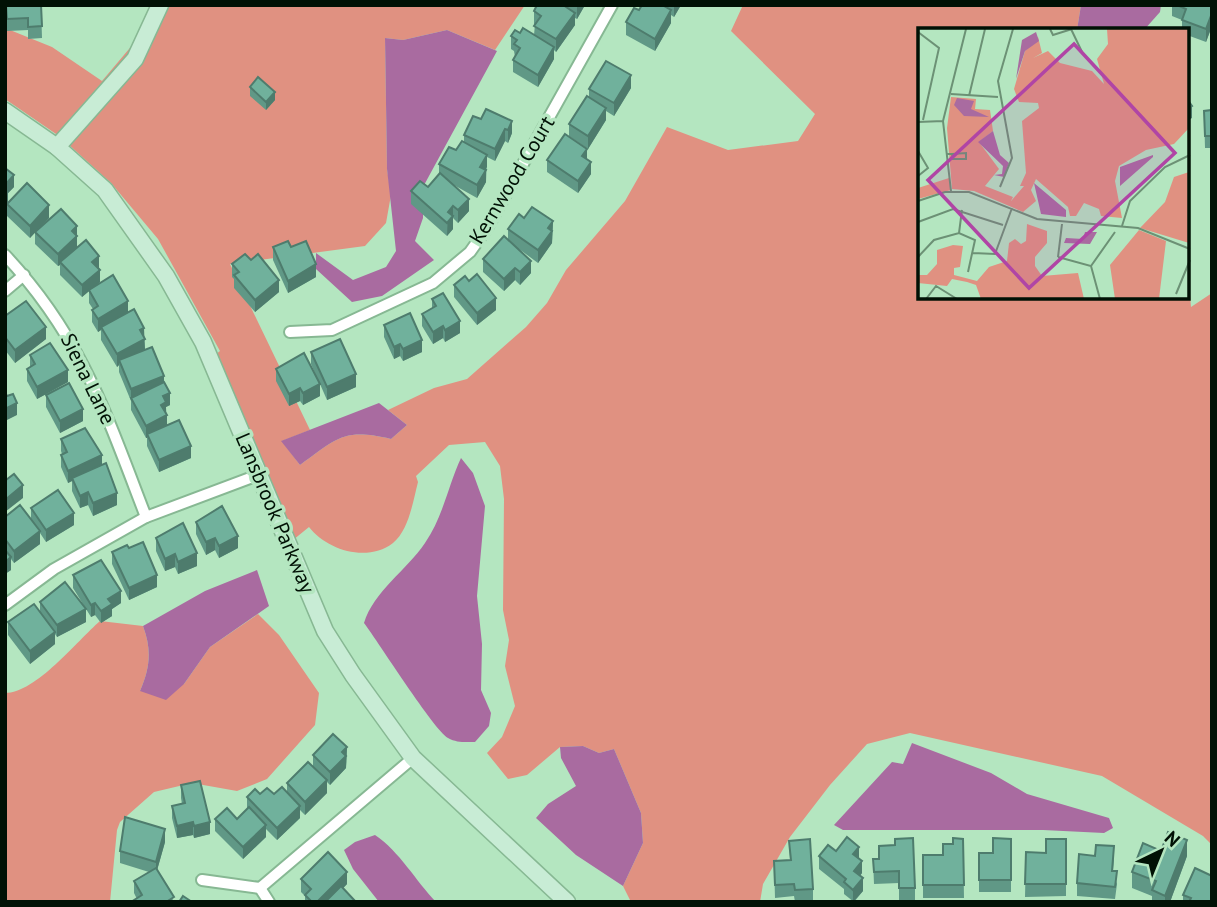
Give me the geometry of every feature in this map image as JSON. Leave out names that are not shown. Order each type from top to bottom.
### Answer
[{"type":"street","points":[[57,147],[135,60],[160,5]]},
{"type":"street","name":"Kernwood Court","points":[[290,332],[332,330],[433,282],[470,252],[487,228],[611,5]]},
{"type":"street","name":"Lansbrook Parkway","points":[[5,111],[57,147],[105,190],[166,276],[203,342],[324,631],[413,758],[568,902]]},
{"type":"street","name":"Siena Lane","points":[[5,255],[60,322],[94,382],[146,517]]},
{"type":"street","points":[[5,291],[24,275]]},
{"type":"street","points":[[5,605],[54,569],[146,517],[258,475]]},
{"type":"street","points":[[202,880],[260,888],[413,758]]},
{"type":"street","points":[[260,888],[269,902]]},
{"type":"shaded area","points":[[167,5],[525,5],[495,50],[447,30],[403,40],[385,38],[387,169],[391,195],[386,223],[365,246],[230,264],[310,430],[282,441],[300,465],[333,442],[351,435],[391,439],[407,425],[388,410],[434,388],[467,379],[526,327],[547,303],[566,270],[625,201],[667,127],[728,150],[798,141],[815,114],[731,31],[743,5],[1081,5],[1077,28],[918,28],[918,299],[1189,299],[1189,283],[1191,307],[1212,293],[1212,845],[1203,836],[1102,776],[910,733],[867,744],[830,785],[790,837],[763,884],[760,902],[631,902],[623,886],[643,843],[641,813],[614,749],[599,753],[583,746],[560,747],[527,775],[508,779],[487,753],[502,737],[515,706],[505,666],[509,640],[503,610],[504,499],[500,466],[485,442],[449,445],[416,476],[418,482],[407,523],[393,543],[383,549],[360,553],[348,551],[326,542],[309,527],[293,540],[215,355],[220,351],[158,239],[111,183],[68,144],[140,63]]},
{"type":"shaded area","points":[[1081,5],[1161,5],[1160,12],[1146,28],[1077,28]]},
{"type":"shaded area","points":[[5,28],[52,47],[102,81],[140,36],[130,56],[59,136],[5,99]]},
{"type":"shaded area","points":[[447,30],[497,51],[423,187],[423,218],[415,241],[434,260],[382,296],[352,302],[316,269],[316,253],[353,280],[386,267],[396,251],[387,169],[385,38],[403,40]]},
{"type":"shaded area","points":[[379,403],[407,425],[391,439],[351,435],[333,442],[300,465],[281,441]]},
{"type":"shaded area","points":[[461,458],[473,473],[485,506],[477,596],[482,644],[481,690],[491,713],[489,726],[475,742],[455,741],[441,732],[364,623],[375,601],[431,533]]},
{"type":"shaded area","points":[[257,570],[269,606],[210,647],[184,684],[166,700],[140,691],[149,659],[143,626],[205,591]]},
{"type":"shaded area","points":[[258,614],[279,635],[319,693],[315,725],[267,779],[237,791],[192,783],[154,792],[120,822],[110,902],[5,902],[5,693],[30,685],[100,621],[143,626],[149,659],[140,691],[184,684],[210,647]]},
{"type":"shaded area","points":[[912,743],[991,773],[1027,794],[1109,818],[1113,828],[1104,833],[1043,830],[843,830],[834,825],[892,762],[903,764]]},
{"type":"shaded area","points":[[583,746],[599,753],[614,749],[641,813],[643,843],[623,886],[576,855],[536,818],[548,804],[576,786],[561,758],[560,747]]},
{"type":"shaded area","points":[[375,835],[400,858],[436,902],[379,902],[353,869],[344,850],[355,842]]},
{"type":"building","points":[[6,5],[41,5],[42,26],[28,27],[28,18],[7,19]]},
{"type":"building","points":[[537,5],[563,5],[575,13],[556,39],[534,26],[541,16],[534,11]]},
{"type":"building","points":[[642,5],[662,5],[671,10],[655,39],[626,22],[634,8],[639,10]]},
{"type":"building","points":[[1177,5],[1212,5],[1206,29],[1182,20],[1186,9]]},
{"type":"building","points":[[523,28],[554,47],[538,75],[513,60],[520,48],[514,44],[517,40],[511,36],[515,30],[520,33]]},
{"type":"building","points":[[606,61],[631,75],[614,103],[589,89]]},
{"type":"building","points":[[258,77],[275,92],[266,102],[250,87]]},
{"type":"building","points":[[587,96],[606,108],[588,136],[569,124]]},
{"type":"building","points":[[486,109],[512,121],[495,149],[464,135],[473,116],[481,119]]},
{"type":"building","points":[[1212,110],[1212,136],[1205,136],[1204,111]]},
{"type":"building","points":[[565,134],[587,149],[582,156],[591,162],[578,181],[547,160]]},
{"type":"building","points":[[462,141],[487,155],[480,167],[486,170],[477,185],[439,164],[449,147],[456,150]]},
{"type":"building","points":[[5,168],[14,175],[5,185]]},
{"type":"building","points":[[440,173],[469,199],[458,210],[453,206],[448,212],[453,216],[447,223],[411,191],[420,181],[428,187]]},
{"type":"building","points":[[27,183],[49,205],[30,226],[7,204]]},
{"type":"building","points":[[532,207],[553,221],[548,228],[552,231],[538,250],[508,229],[519,214],[524,218]]},
{"type":"building","points":[[61,209],[77,226],[72,231],[77,236],[58,254],[35,232]]},
{"type":"building","points":[[504,236],[531,261],[520,272],[515,268],[504,279],[483,259]]},
{"type":"building","points":[[86,240],[99,256],[92,262],[100,270],[82,285],[60,262]]},
{"type":"building","points":[[288,241],[291,247],[306,241],[316,264],[288,281],[273,247]]},
{"type":"building","points":[[245,254],[251,260],[258,254],[279,280],[255,300],[234,275],[239,272],[232,264]]},
{"type":"building","points":[[477,274],[496,298],[477,313],[454,285],[465,276],[469,281]]},
{"type":"building","points":[[113,275],[128,301],[98,319],[92,310],[98,306],[89,290]]},
{"type":"building","points":[[443,293],[460,321],[445,330],[443,326],[433,332],[422,314],[436,306],[432,299]]},
{"type":"building","points":[[26,301],[46,327],[15,350],[5,337],[5,316]]},
{"type":"building","points":[[134,309],[144,328],[140,330],[145,339],[117,354],[101,327]]},
{"type":"building","points":[[410,313],[422,340],[403,349],[400,344],[394,347],[384,325]]},
{"type":"building","points":[[340,339],[356,374],[327,387],[311,352]]},
{"type":"building","points":[[50,343],[68,370],[37,387],[27,369],[35,364],[30,355]]},
{"type":"building","points":[[152,347],[164,376],[131,389],[119,360]]},
{"type":"building","points":[[304,353],[320,384],[303,393],[300,388],[289,394],[276,369]]},
{"type":"building","points":[[164,382],[170,393],[163,396],[166,402],[161,405],[167,415],[146,426],[131,398]]},
{"type":"building","points":[[69,383],[83,409],[60,421],[46,395]]},
{"type":"building","points":[[5,393],[7,396],[13,394],[17,403],[5,409]]},
{"type":"building","points":[[179,420],[191,446],[159,460],[147,434]]},
{"type":"building","points":[[85,428],[102,455],[68,471],[61,455],[67,452],[61,439]]},
{"type":"building","points":[[106,463],[117,493],[93,503],[88,492],[80,496],[72,478]]},
{"type":"building","points":[[14,474],[23,485],[5,500],[5,479]]},
{"type":"building","points":[[58,490],[74,513],[46,530],[31,508]]},
{"type":"building","points":[[20,505],[40,531],[14,551],[5,539],[5,517]]},
{"type":"building","points":[[222,506],[238,536],[219,546],[215,538],[206,542],[196,522]]},
{"type":"building","points":[[183,523],[197,553],[178,562],[175,554],[165,559],[156,538]]},
{"type":"building","points":[[143,542],[157,575],[129,588],[112,552]]},
{"type":"building","points":[[5,550],[11,557],[5,562]]},
{"type":"building","points":[[101,560],[121,591],[108,599],[112,604],[101,611],[95,603],[91,605],[73,575]]},
{"type":"building","points":[[65,582],[86,609],[57,625],[40,602]]},
{"type":"building","points":[[34,604],[55,632],[30,651],[8,622]]},
{"type":"building","points":[[333,734],[347,747],[342,752],[346,756],[330,772],[313,755]]},
{"type":"building","points":[[308,762],[327,780],[305,802],[287,783]]},
{"type":"building","points":[[200,781],[210,822],[177,826],[172,806],[185,803],[181,785]]},
{"type":"building","points":[[282,787],[300,806],[277,828],[247,797],[255,789],[260,794],[267,788],[274,794]]},
{"type":"building","points":[[249,807],[266,825],[243,847],[215,819],[227,808],[237,819]]},
{"type":"building","points":[[125,817],[165,829],[156,862],[120,851]]},
{"type":"building","points":[[1168,832],[1187,840],[1165,896],[1152,890],[1156,881],[1132,872],[1143,843],[1161,851]]},
{"type":"building","points":[[847,837],[859,847],[853,854],[862,861],[854,871],[863,878],[853,890],[844,882],[846,879],[819,856],[828,845],[836,851]]},
{"type":"building","points":[[913,838],[915,888],[899,888],[899,871],[874,872],[873,859],[879,859],[879,846],[895,845],[895,839]]},
{"type":"building","points":[[953,838],[963,839],[964,885],[923,885],[923,855],[943,855],[943,844],[953,844]]},
{"type":"building","points":[[993,838],[1011,839],[1011,880],[979,880],[979,853],[993,853]]},
{"type":"building","points":[[810,839],[813,889],[795,890],[794,884],[775,885],[774,861],[791,860],[789,841]]},
{"type":"building","points":[[1046,839],[1066,839],[1066,884],[1025,884],[1026,852],[1046,853]]},
{"type":"building","points":[[1096,845],[1114,846],[1112,871],[1117,871],[1115,887],[1077,883],[1079,854],[1095,856]]},
{"type":"building","points":[[328,852],[347,872],[317,902],[312,902],[305,895],[311,889],[301,879]]},
{"type":"building","points":[[156,868],[174,897],[166,902],[131,902],[142,895],[134,881]]},
{"type":"building","points":[[1195,868],[1212,876],[1212,902],[1189,902],[1191,898],[1183,895]]},
{"type":"building","points":[[341,886],[356,902],[325,902]]},
{"type":"building","points":[[183,896],[192,902],[179,902]]}]
